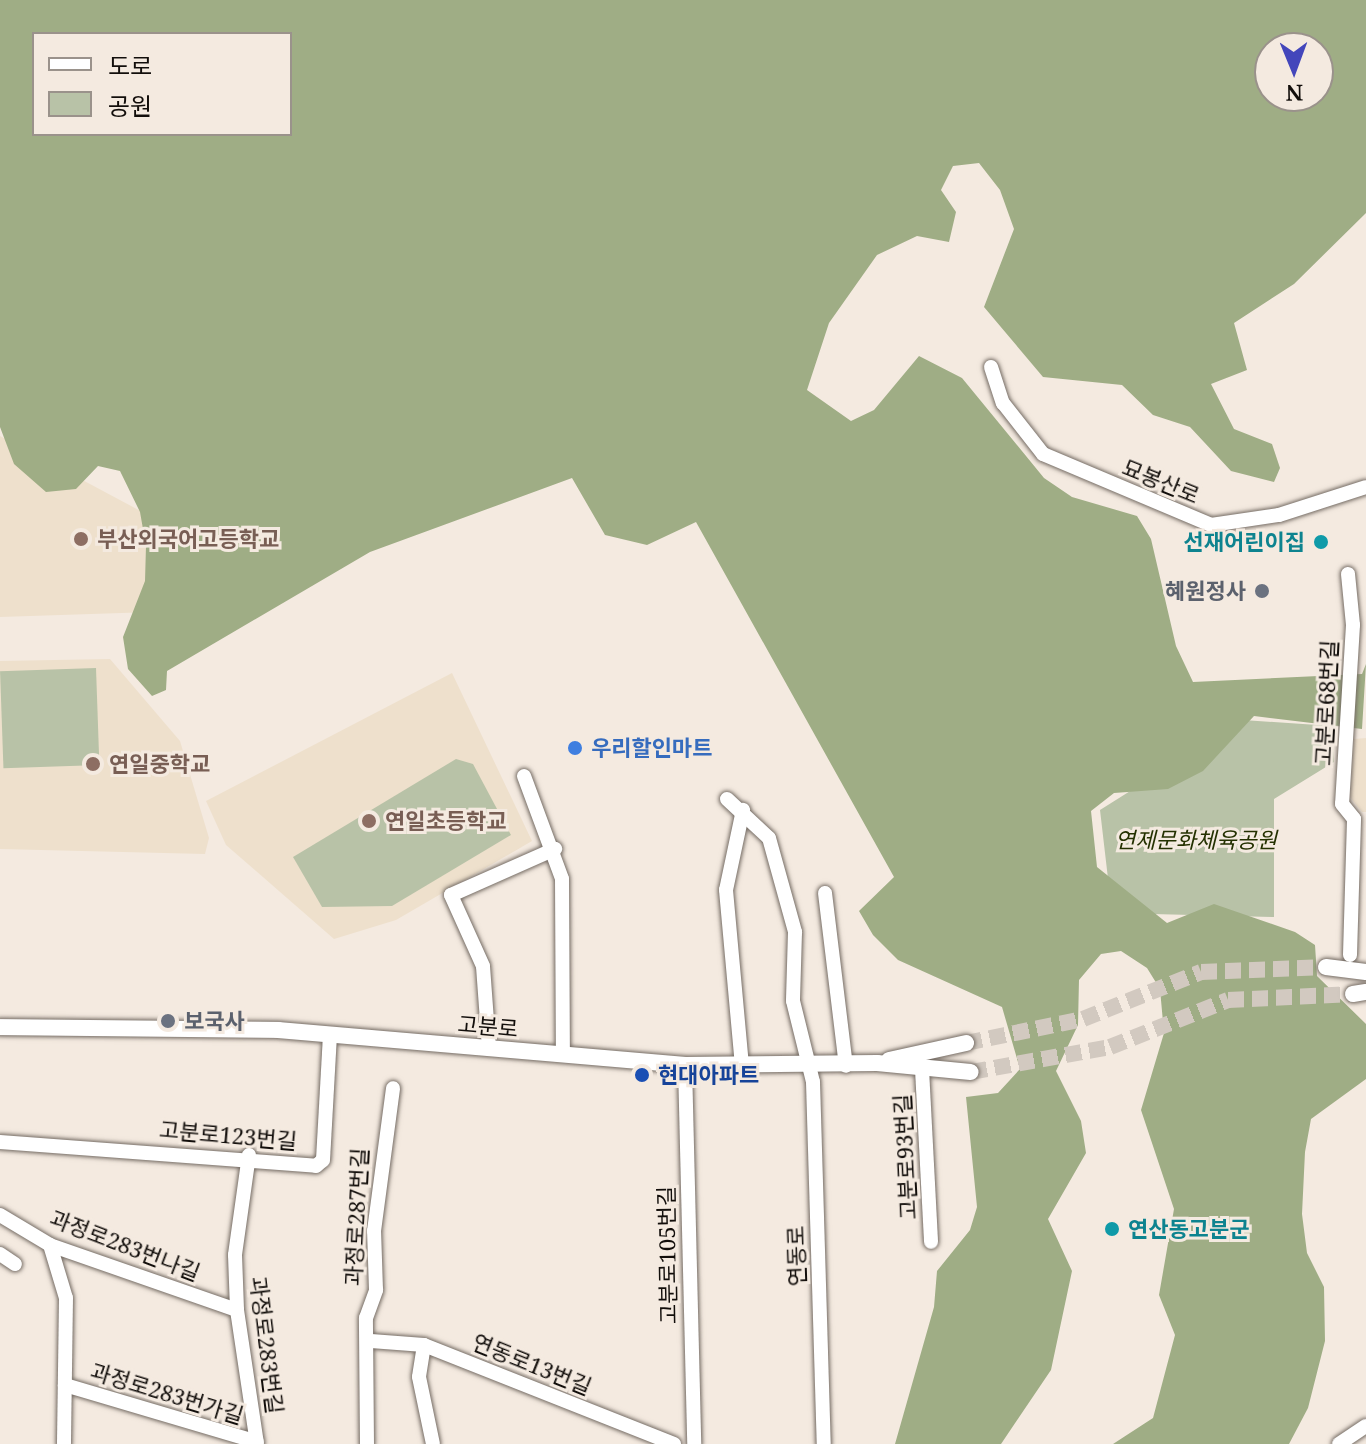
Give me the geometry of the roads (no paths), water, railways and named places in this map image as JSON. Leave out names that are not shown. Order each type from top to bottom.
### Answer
[{"type":"main road","points":[[1326,967],[1366,972]]},
{"type":"main road","name":"고분로","points":[[0,1027],[330,1034],[685,1065],[813,1067],[877,1063],[971,1072]]},
{"type":"main road","points":[[877,1063],[966,1043]]},
{"type":"street","name":"묘봉산로","points":[[991,367],[1003,403],[1043,454],[1211,525],[1243,524],[1366,487]]},
{"type":"street","name":"고분로68번길","points":[[1348,574],[1353,625],[1342,804],[1360,819],[1350,955]]},
{"type":"street","points":[[524,776],[555,849],[565,950],[563,1054]]},
{"type":"street","name":"연동로","points":[[727,799],[743,810],[769,838],[779,864],[795,932],[793,1001],[813,1067],[824,1444]]},
{"type":"street","points":[[742,1066],[726,890],[743,810]]},
{"type":"street","points":[[489,1048],[483,966],[451,895],[555,849]]},
{"type":"street","points":[[825,893],[846,1066]]},
{"type":"street","name":"고분로123번길","points":[[0,1142],[249,1155],[316,1166],[323,1160],[330,1034]]},
{"type":"street","name":"고분로105번길","points":[[685,1065],[694,1444]]},
{"type":"street","name":"고분로93번길","points":[[922,1069],[931,1242]]},
{"type":"street","name":"과정로287번길","points":[[367,1444],[371,1341],[366,1318],[376,1290],[374,1231],[393,1088]]},
{"type":"street","name":"과정로283번길","points":[[249,1155],[235,1255],[237,1310],[257,1443]]},
{"type":"street","name":"과정로283번나길","points":[[0,1215],[50,1245],[237,1310]]},
{"type":"street","points":[[50,1245],[66,1298],[64,1444]]},
{"type":"street","points":[[0,1254],[15,1264]]},
{"type":"street","name":"연동로13번길","points":[[371,1341],[424,1345],[674,1444]]},
{"type":"street","points":[[424,1345],[419,1377],[433,1444]]},
{"type":"street","name":"과정로283번가길","points":[[65,1385],[257,1443]]},
{"type":"street","points":[[1339,1444],[1366,1426]]},
{"type":"tunnel","points":[[966,1043],[1083,1019],[1201,972],[1326,967]]},
{"type":"tunnel","points":[[971,1072],[1110,1047],[1228,1000],[1353,994]]},
{"type":"place","name":"부산외국어고등학교","points":[[81,539]]},
{"type":"place","name":"선재어린이집","points":[[1321,542]]},
{"type":"place","name":"혜원정사","points":[[1262,591]]},
{"type":"place","name":"우리할인마트","points":[[575,748]]},
{"type":"place","name":"연일중학교","points":[[93,764]]},
{"type":"place","name":"연일초등학교","points":[[369,821]]},
{"type":"place","name":"보국사","points":[[168,1021]]},
{"type":"place","name":"현대아파트","points":[[642,1075]]},
{"type":"place","name":"연산동고분군","points":[[1112,1229]]},
{"type":"park label","name":"연제문화체육공원","points":[[1196,840]]}]
